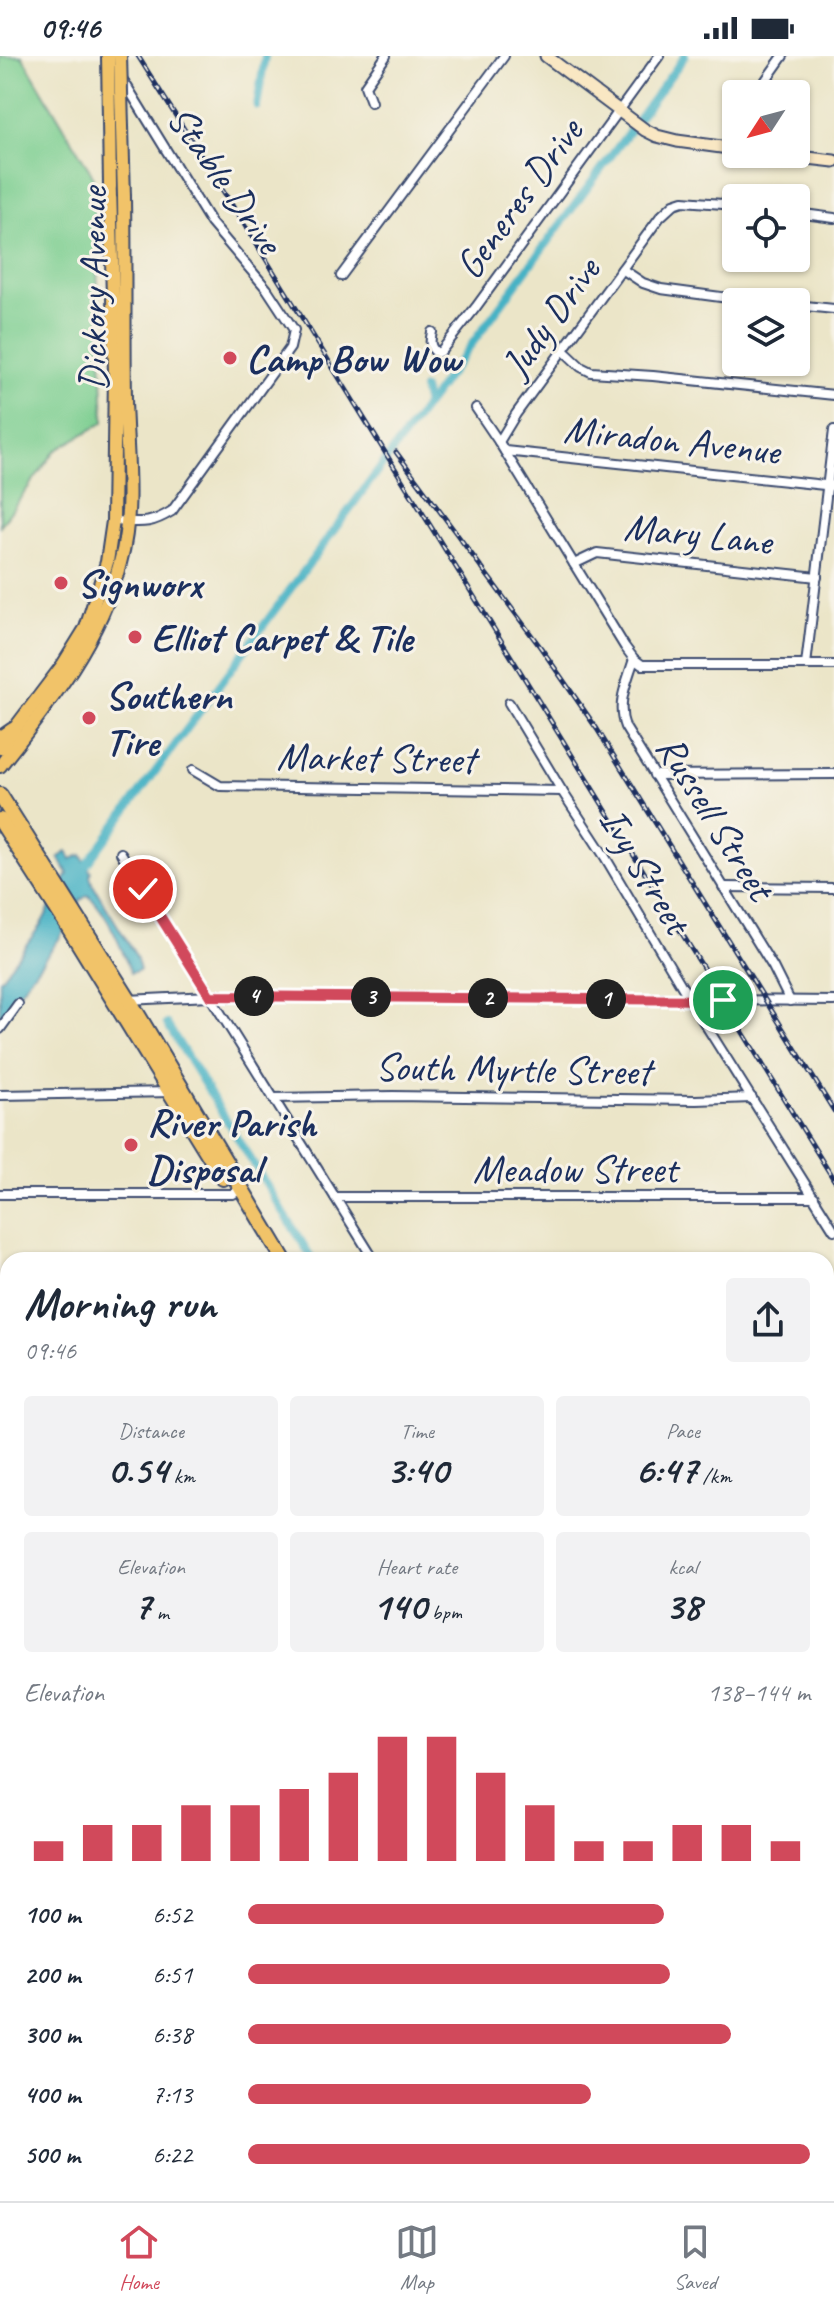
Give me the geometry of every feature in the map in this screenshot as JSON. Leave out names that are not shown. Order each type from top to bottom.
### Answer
[{"type":"highway","points":[[0,795],[58,899]]},
{"type":"highway","points":[[1,822],[70,917],[237,1192],[270,1252]]},
{"type":"highway","points":[[237,1192],[278,1252]]},
{"type":"main road","name":"Dickory Avenue","points":[[108,56],[120,522]]},
{"type":"main road","name":"Dickory Avenue","points":[[120,56],[128,492],[120,522]]},
{"type":"main road","points":[[0,748],[6,734],[63,665],[86,628],[120,522]]},
{"type":"main road","points":[[0,766],[65,682],[87,645],[122,559],[120,522]]},
{"type":"street","name":"Stable Drive","points":[[108,56],[211,223],[267,289],[294,330],[290,348],[172,511],[148,523],[120,522]]},
{"type":"street","points":[[371,102],[365,86],[386,56]]},
{"type":"street","points":[[341,276],[504,56]]},
{"type":"street","points":[[546,56],[645,130],[677,141],[722,147]]},
{"type":"street","name":"Generes Drive","points":[[432,332],[430,342],[437,353],[476,307],[623,113],[659,56]]},
{"type":"street","points":[[766,80],[783,56]]},
{"type":"street","points":[[810,158],[834,161]]},
{"type":"street","name":"Judy Drive","points":[[476,408],[499,442],[660,217],[674,204],[681,202],[722,203]]},
{"type":"street","points":[[810,215],[834,218]]},
{"type":"street","points":[[622,269],[643,283],[661,289],[722,297]]},
{"type":"street","points":[[810,306],[834,309]]},
{"type":"street","points":[[563,350],[591,372],[834,395]]},
{"type":"street","points":[[806,665],[831,486],[834,430]]},
{"type":"street","points":[[499,442],[634,659],[642,665],[834,665]]},
{"type":"street","name":"Miradon Avenue","points":[[505,451],[831,486]]},
{"type":"street","name":"Mary Lane","points":[[574,564],[597,553],[817,577]]},
{"type":"street","name":"Russell Street","points":[[634,659],[621,700],[622,718],[773,967],[790,1001]]},
{"type":"street","name":"Ivy Street","points":[[509,703],[834,1230]]},
{"type":"street","name":"Market Street","points":[[193,770],[220,786],[562,791]]},
{"type":"street","points":[[654,775],[834,774]]},
{"type":"street","points":[[121,853],[369,1252]]},
{"type":"street","points":[[723,887],[834,888]]},
{"type":"street","points":[[122,1001],[210,996],[834,1001]]},
{"type":"street","points":[[0,1029],[18,1004]]},
{"type":"street","points":[[0,1095],[176,1092]]},
{"type":"street","name":"South Myrtle Street","points":[[273,1098],[752,1098]]},
{"type":"street","points":[[0,1194],[237,1192]]},
{"type":"street","name":"Meadow Street","points":[[335,1197],[814,1197]]},
{"type":"green space","points":[[0,56],[22,56],[93,176],[104,422],[55,451],[0,526]]},
{"type":"water","points":[[67,852],[71,859],[81,855],[91,872],[93,885],[136,956],[140,970],[131,973],[108,922],[88,895],[81,900],[59,939],[0,1018],[0,980],[40,926],[68,874],[59,857]]},
{"type":"waterway","points":[[257,106],[265,56]]},
{"type":"waterway","points":[[81,872],[685,56]]},
{"type":"waterway","points":[[423,389],[427,405]]},
{"type":"waterway","points":[[167,1024],[308,1252]]},
{"type":"railway","points":[[138,56],[834,1180]]},
{"type":"railway","points":[[396,452],[597,729],[834,1111]]},
{"type":"place","name":"Camp Bow Wow","points":[[230,358]]},
{"type":"place","name":"Signworx","points":[[61,583]]},
{"type":"place","name":"Elliot Carpet & Tile","points":[[135,637]]},
{"type":"place","name":"Southern Tire","points":[[89,718]]},
{"type":"place","name":"River Parish Disposal","points":[[131,1145]]},
{"type":"route","points":[[143,889],[210,996],[723,1000]]}]
